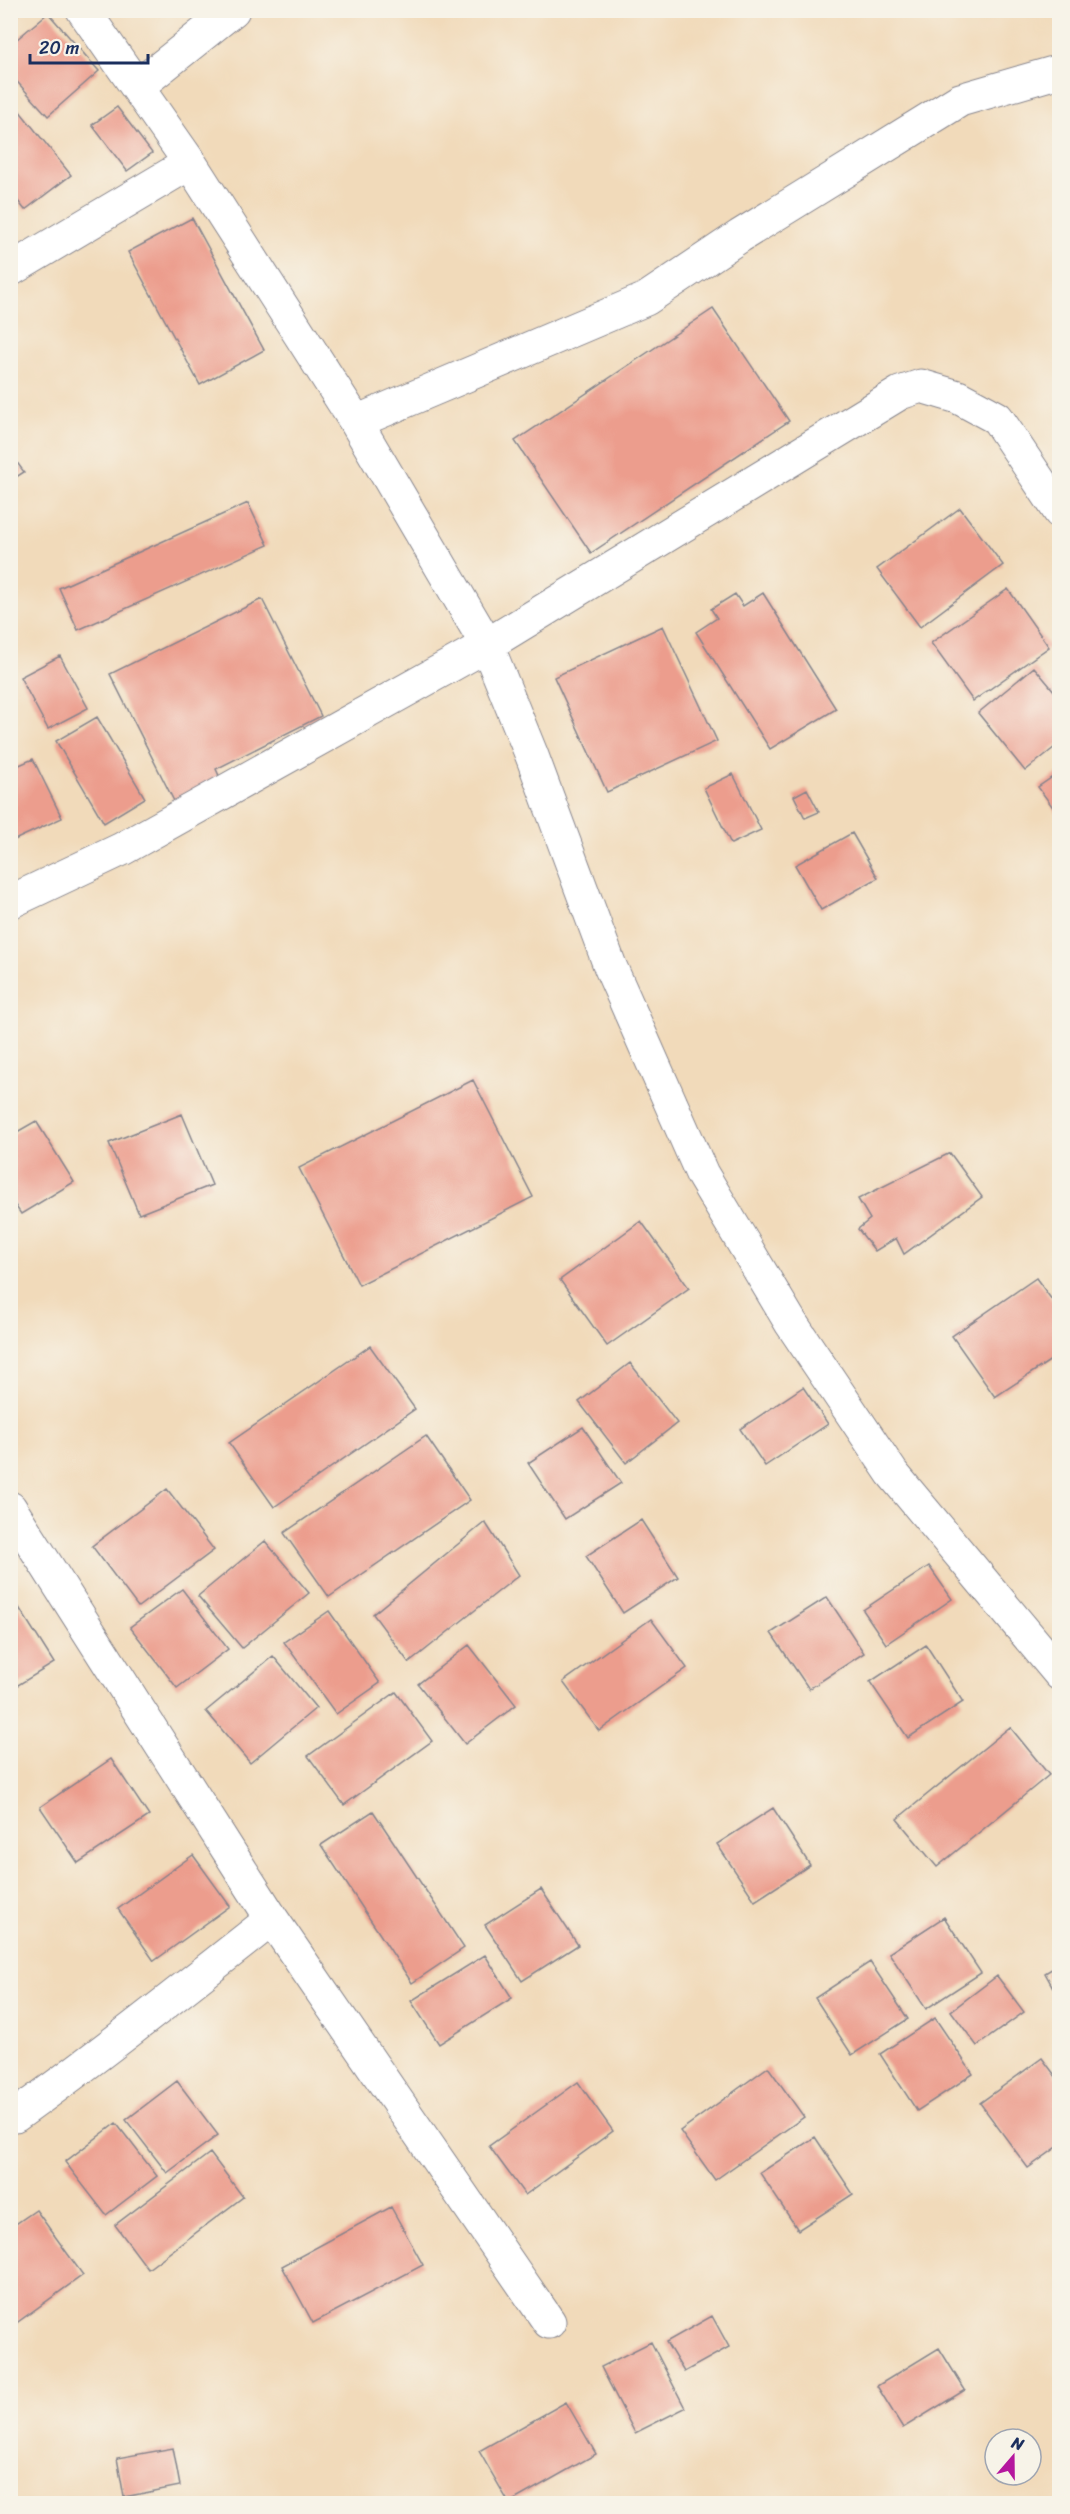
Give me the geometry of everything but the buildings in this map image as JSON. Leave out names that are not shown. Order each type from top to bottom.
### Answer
[{"type":"street","points":[[83,10],[190,163],[356,422],[487,645],[532,756],[610,966],[702,1174],[791,1323],[892,1473],[1059,1674]]},
{"type":"street","points":[[138,86],[233,10]]},
{"type":"street","points":[[356,422],[646,299],[740,236],[960,100],[1059,71]]},
{"type":"street","points":[[10,270],[190,163]]},
{"type":"street","points":[[10,902],[122,849],[487,645],[900,393],[921,386],[958,397],[996,418],[1059,512]]},
{"type":"street","points":[[10,1508],[272,1919],[549,2322]]},
{"type":"street","points":[[10,2110],[15,2115],[66,2079],[149,2017],[272,1919]]}]
